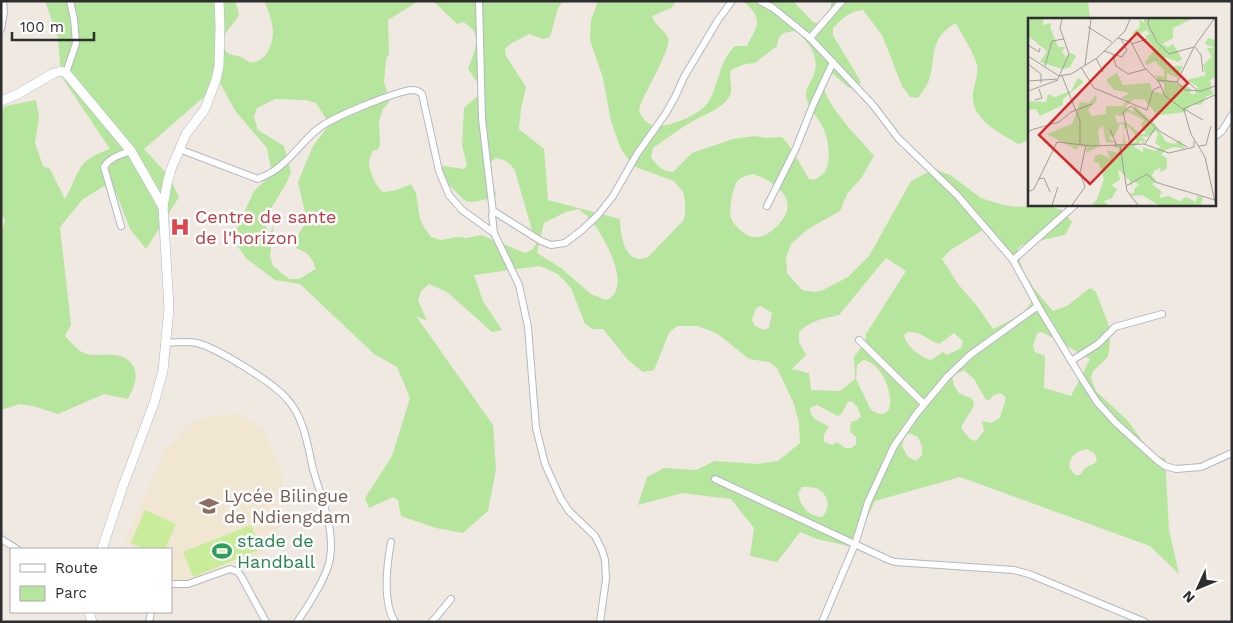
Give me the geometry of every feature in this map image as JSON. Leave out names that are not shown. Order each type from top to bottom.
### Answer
[{"type":"street","points":[[1,29],[4,12],[3,1]]},
{"type":"street","points":[[66,73],[76,42],[70,1]]},
{"type":"street","points":[[102,548],[162,377],[167,343],[169,300],[163,207],[170,169],[186,134],[205,108],[216,80],[219,66],[219,1]]},
{"type":"street","points":[[479,1],[482,119],[494,233],[519,285],[528,327],[536,428],[544,464],[569,511],[595,536],[604,555],[606,579],[600,622]]},
{"type":"street","points":[[493,213],[498,212],[541,241],[551,245],[565,242],[582,230],[598,215],[613,196],[637,154],[670,105],[684,77],[718,20],[732,1]]},
{"type":"street","points":[[760,1],[773,8],[810,38],[834,62],[873,105],[898,138],[957,195],[1014,260],[1038,306],[1071,361],[1107,413],[1156,460],[1165,466],[1176,469],[1194,469],[1206,466],[1232,454]]},
{"type":"street","points":[[810,38],[842,1]]},
{"type":"street","points":[[767,206],[796,148],[813,105],[834,62]]},
{"type":"street","points":[[1,100],[18,94],[54,73],[61,71],[66,73],[131,151],[163,207]]},
{"type":"street","points":[[179,149],[258,178],[281,166],[321,126],[364,106],[412,90],[419,91],[424,101],[427,123],[439,171],[449,195],[462,210],[494,233]]},
{"type":"street","points":[[1216,136],[1222,131],[1232,115]]},
{"type":"street","points":[[121,226],[104,167],[114,157],[131,151]]},
{"type":"street","points":[[1014,260],[1075,205]]},
{"type":"street","points":[[822,622],[855,544],[868,502],[894,446],[924,404],[947,377],[970,355],[1038,306]]},
{"type":"street","points":[[1071,361],[1098,344],[1115,328],[1162,314]]},
{"type":"street","points":[[859,340],[924,404]]},
{"type":"street","points":[[167,343],[181,341],[198,344],[218,352],[276,389],[287,399],[297,416],[308,445],[322,495],[331,544],[330,561],[326,572],[297,622]]},
{"type":"street","points":[[715,479],[895,562],[1014,570],[1029,574],[1145,622]]},
{"type":"street","points":[[1,539],[15,548]]},
{"type":"street","points":[[390,542],[386,568],[389,602],[395,622]]},
{"type":"street","points":[[172,584],[188,584],[230,569],[238,572],[266,622]]},
{"type":"street","points":[[432,622],[451,598]]},
{"type":"shaded area","name":"Lycée Bilingue de Ndiengdam","points":[[241,413],[264,430],[281,469],[283,484],[275,497],[280,514],[277,537],[258,555],[192,582],[172,580],[172,548],[135,548],[124,544],[164,451],[189,424],[206,417]]},
{"type":"green space","points":[[45,1],[235,1],[239,14],[224,37],[224,46],[228,53],[253,62],[260,60],[266,54],[272,40],[273,27],[264,1],[419,1],[388,20],[389,54],[386,59],[384,82],[389,102],[383,109],[379,121],[380,146],[377,150],[373,150],[369,160],[373,178],[383,192],[394,191],[411,184],[416,193],[420,219],[431,237],[441,240],[481,235],[525,253],[533,249],[536,244],[515,171],[509,163],[496,158],[488,164],[488,175],[496,193],[495,198],[475,202],[464,200],[443,179],[440,170],[443,166],[464,169],[467,165],[462,145],[464,108],[483,91],[468,69],[475,50],[476,37],[474,32],[470,26],[463,22],[457,24],[433,1],[563,1],[558,8],[550,37],[543,39],[529,34],[510,44],[505,49],[506,56],[526,87],[519,129],[544,149],[548,200],[620,219],[625,248],[634,258],[640,259],[648,257],[683,221],[685,199],[683,192],[674,181],[633,166],[621,149],[611,121],[603,78],[590,40],[591,20],[598,1],[676,1],[671,8],[652,16],[668,38],[668,44],[639,110],[646,121],[658,126],[671,124],[686,118],[705,106],[709,101],[722,66],[730,52],[735,46],[747,46],[757,22],[750,7],[743,1],[793,1],[813,22],[820,24],[828,17],[832,1],[1088,1],[1090,18],[1028,18],[1028,137],[1025,142],[1018,144],[990,126],[978,114],[973,99],[977,65],[956,23],[942,34],[938,40],[929,80],[918,98],[910,97],[902,86],[882,35],[863,10],[846,16],[833,28],[833,35],[861,82],[856,87],[849,88],[833,74],[827,76],[824,90],[840,117],[874,156],[862,177],[847,194],[840,211],[808,229],[791,244],[786,258],[787,273],[802,290],[815,292],[848,277],[869,256],[911,181],[930,171],[937,170],[950,175],[981,198],[1003,205],[1019,207],[1045,205],[1062,210],[1072,222],[1065,235],[1024,244],[1018,248],[1021,266],[1030,282],[1053,311],[1067,306],[1090,288],[1096,292],[1109,326],[1110,341],[1108,357],[1093,371],[1091,378],[1096,391],[1128,421],[1146,446],[1158,457],[1165,458],[1169,530],[1179,574],[1150,546],[960,477],[875,501],[861,530],[857,548],[817,539],[800,532],[777,562],[750,556],[754,528],[731,499],[682,493],[638,505],[647,477],[664,468],[696,470],[715,461],[757,464],[778,461],[800,443],[799,423],[794,404],[777,368],[769,362],[749,359],[718,334],[698,326],[677,326],[669,333],[654,370],[643,372],[628,360],[603,329],[593,329],[585,324],[571,288],[558,274],[540,266],[474,275],[483,301],[502,330],[492,332],[447,292],[429,284],[421,291],[418,300],[427,321],[416,316],[493,425],[496,469],[488,511],[463,533],[436,528],[401,516],[398,500],[393,497],[369,508],[365,498],[392,456],[410,398],[397,367],[374,354],[300,284],[275,280],[247,259],[232,239],[254,191],[272,174],[267,148],[236,112],[220,83],[144,149],[169,176],[179,197],[146,249],[130,229],[116,193],[104,186],[83,199],[60,227],[71,325],[65,336],[82,352],[94,355],[116,355],[128,360],[135,370],[136,378],[128,399],[104,394],[58,414],[20,404],[1,410],[1,234],[5,220],[1,215],[1,109],[6,106],[36,100],[39,117],[35,143],[43,166],[50,169],[65,199],[80,168],[90,158],[110,149],[61,76],[58,38]],"holes":[[[796,31],[810,46],[815,58],[815,70],[806,95],[809,106],[823,127],[827,140],[829,154],[827,168],[823,174],[814,180],[809,179],[793,151],[782,137],[765,138],[755,136],[733,139],[692,153],[673,172],[666,171],[658,166],[651,158],[653,148],[697,118],[722,105],[730,94],[731,70],[745,64],[755,63],[777,46],[782,34]],[[275,99],[306,100],[316,103],[327,120],[326,129],[313,146],[298,182],[307,221],[296,238],[296,248],[309,256],[316,269],[299,279],[289,279],[273,266],[270,256],[274,223],[268,239],[265,219],[291,172],[284,146],[258,130],[254,117],[257,108]],[[754,174],[764,178],[780,189],[787,203],[787,211],[783,219],[775,228],[760,237],[751,237],[741,231],[730,215],[736,183],[741,178]],[[579,209],[588,217],[601,234],[613,260],[617,273],[617,284],[614,294],[606,300],[591,294],[561,268],[537,253],[544,223],[566,212]],[[986,228],[1008,253],[1032,300],[1021,314],[993,329],[958,284],[942,259],[949,251]],[[886,258],[906,271],[866,334],[865,342],[854,357],[855,379],[840,391],[811,390],[809,373],[792,369],[806,355],[799,342],[799,332],[818,320],[839,315]],[[761,306],[772,313],[769,328],[764,330],[755,326],[752,320],[756,308]],[[907,332],[916,332],[939,344],[954,333],[963,341],[961,348],[947,355],[943,352],[931,360],[918,354],[905,339],[904,335]],[[1042,332],[1090,359],[1071,396],[1044,388],[1045,356],[1035,352],[1033,346],[1037,333]],[[863,360],[872,364],[880,372],[890,394],[890,404],[887,411],[881,414],[871,410],[856,379],[857,365]],[[964,370],[974,379],[986,400],[1001,393],[1006,398],[1000,418],[991,423],[982,421],[984,431],[976,441],[970,439],[961,428],[973,407],[974,401],[959,393],[952,376]],[[851,401],[857,406],[861,416],[851,422],[850,432],[856,437],[856,445],[851,448],[845,448],[837,442],[832,445],[824,442],[824,434],[829,427],[816,420],[810,412],[810,408],[817,405],[838,416],[842,413],[848,402]],[[909,433],[918,437],[922,447],[922,455],[916,461],[908,457],[902,446],[904,438]],[[1087,449],[1094,453],[1097,459],[1095,463],[1085,468],[1080,475],[1075,475],[1069,467],[1072,457],[1080,451]],[[802,487],[813,487],[822,492],[828,502],[827,510],[822,517],[809,513],[801,502],[798,493]]]},
{"type":"green space","points":[[145,510],[176,524],[165,548],[143,548],[131,543]]},
{"type":"green space","name":"stade de Handball","points":[[251,525],[261,549],[193,577],[183,552]]},
{"type":"place","name":"Centre de sante de l'horizon","points":[[180,227]]},
{"type":"place","name":"Lycée Bilingue de Ndiengdam","points":[[209,506]]},
{"type":"place","name":"stade de Handball","points":[[222,551]]}]
